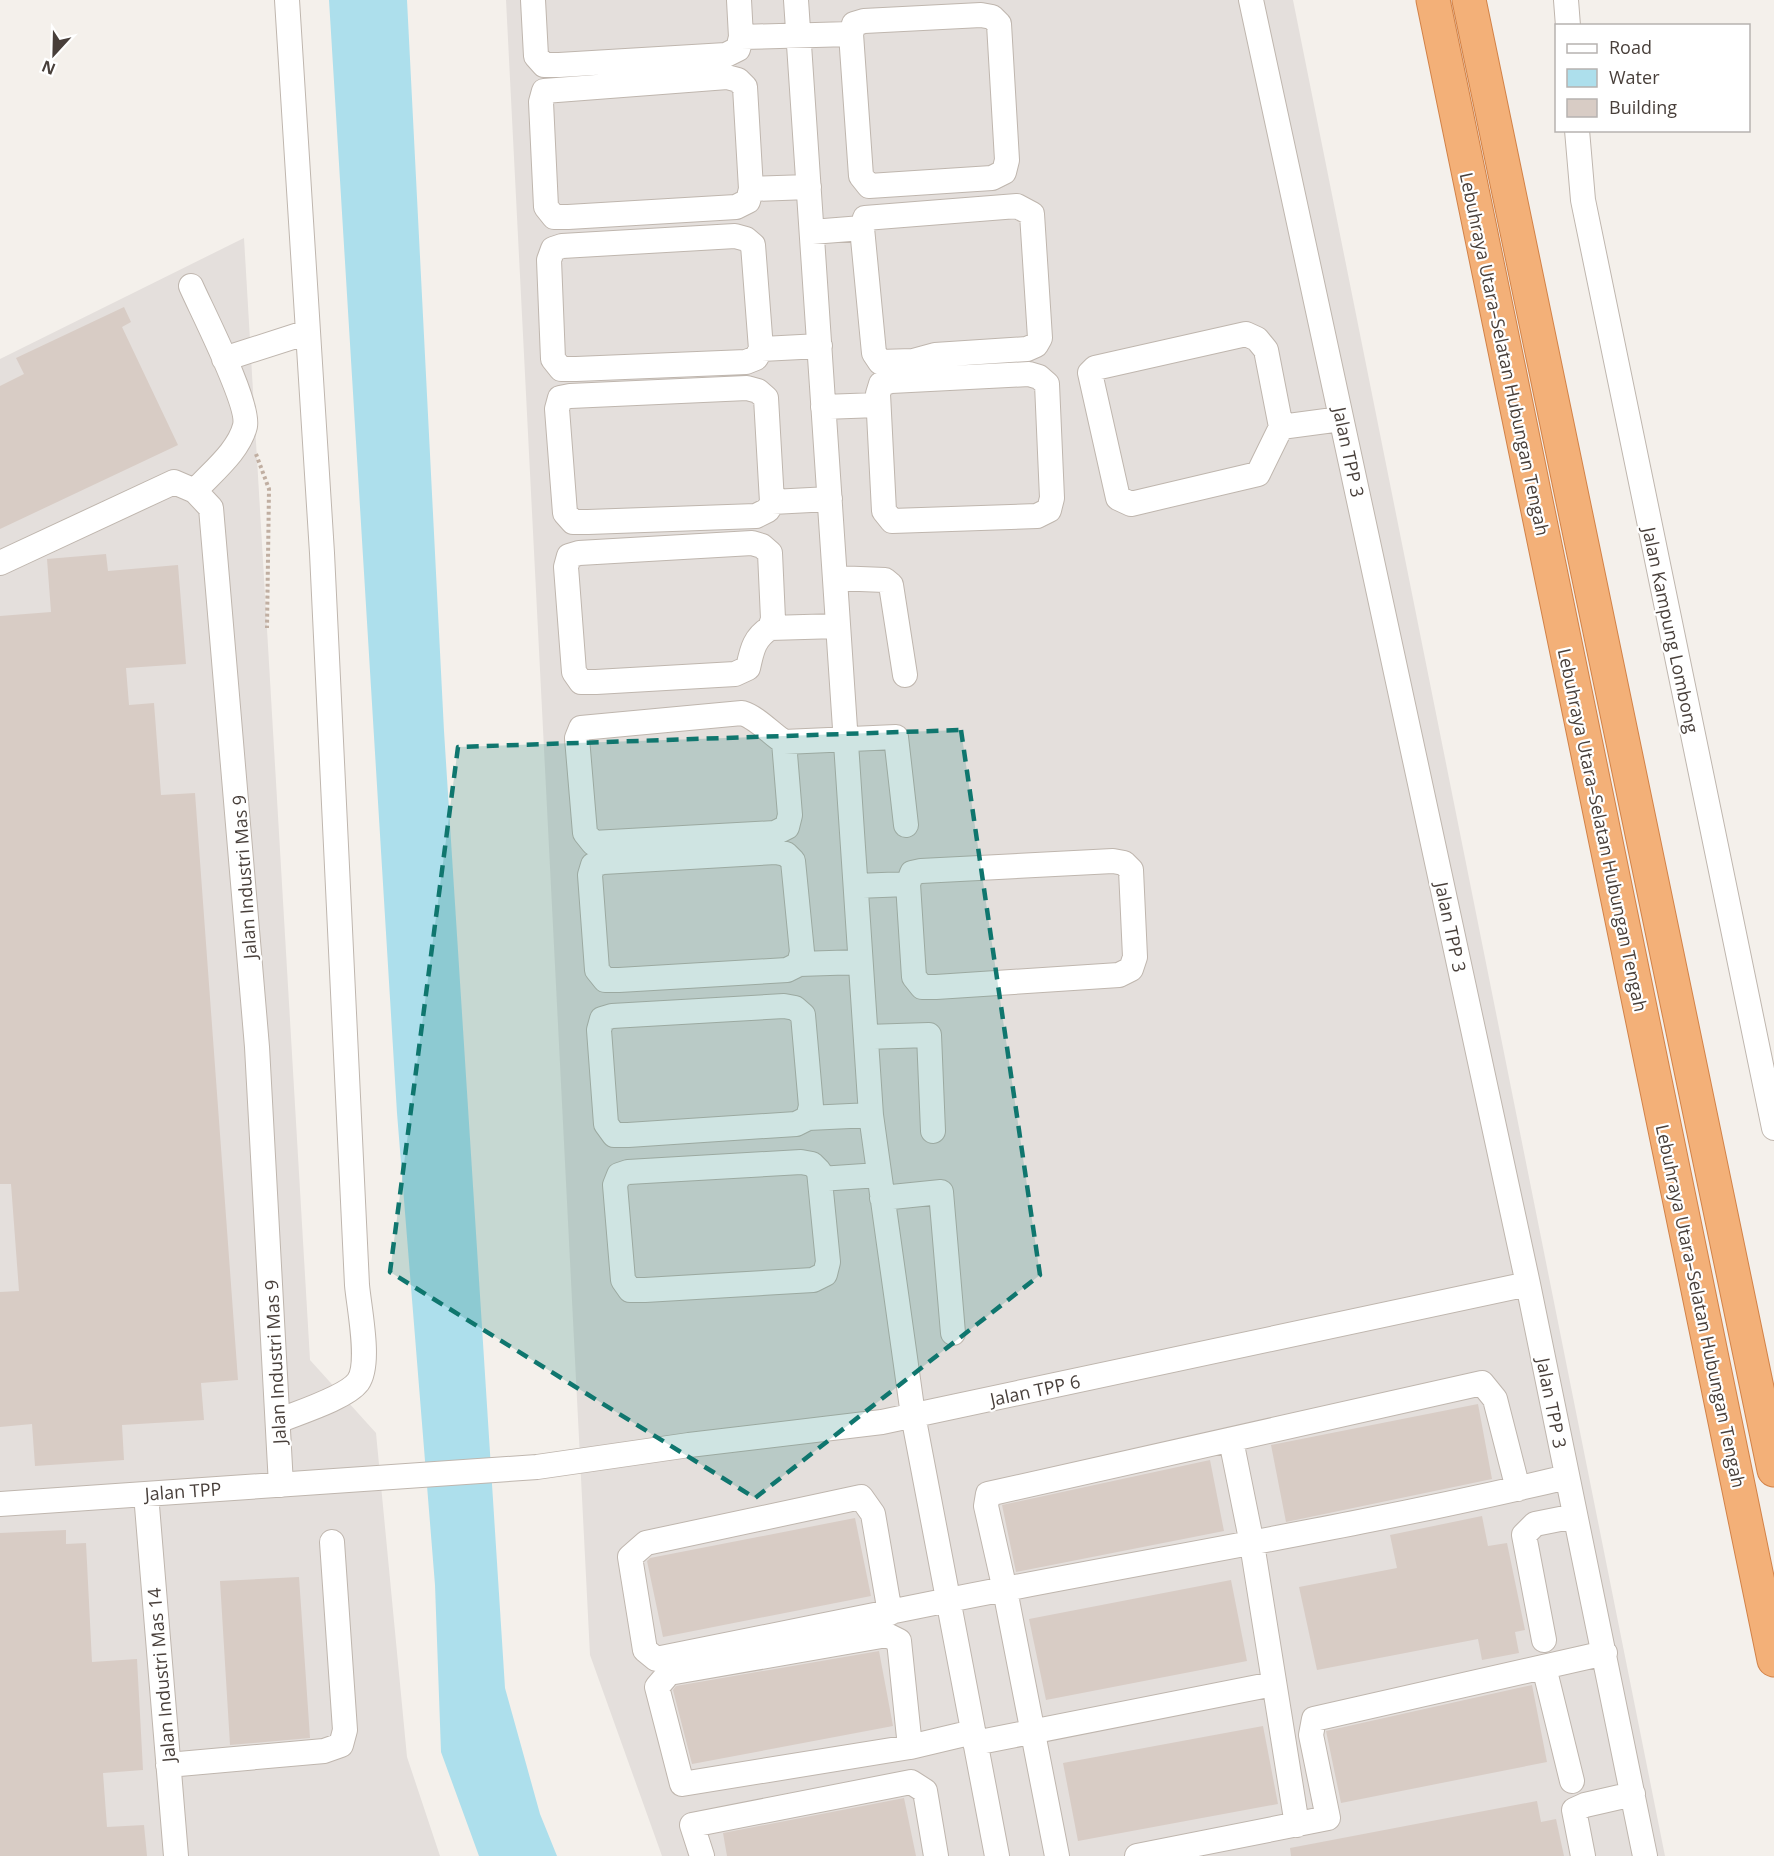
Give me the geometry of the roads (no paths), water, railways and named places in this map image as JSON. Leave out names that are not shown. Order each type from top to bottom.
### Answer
[{"type":"highway","name":"Lebuhraya Utara–Selatan Hubungan Tengah","points":[[1432,0],[1774,1660]]},
{"type":"highway","name":"Lebuhraya Utara–Selatan Hubungan Tengah","points":[[1469,0],[1774,1470]]},
{"type":"street","points":[[278,1421],[343,1393],[357,1382],[364,1365],[357,1285],[322,553],[287,0]]},
{"type":"street","points":[[533,0],[536,56],[544,65],[726,55],[738,49],[741,37],[739,0]]},
{"type":"street","points":[[796,0],[871,1115],[913,1415],[997,1856]]},
{"type":"street","name":"Jalan TPP 3","points":[[1251,0],[1528,1284],[1645,1856]]},
{"type":"street","points":[[1566,0],[1568,24]]},
{"type":"street","points":[[981,15],[992,17],[999,24],[1007,160],[1004,172],[992,178],[869,186],[861,176],[851,34],[854,24],[864,21],[981,15]]},
{"type":"street","points":[[741,37],[851,34]]},
{"type":"street","points":[[716,78],[738,80],[745,87],[751,189],[748,201],[736,207],[554,217],[546,207],[541,102],[544,91],[716,78]]},
{"type":"street","name":"Jalan Kampung Lombong","points":[[1577,132],[1583,200],[1774,1128]]},
{"type":"street","points":[[751,189],[809,188]]},
{"type":"street","points":[[1017,206],[1025,208],[1032,214],[1040,338],[1036,345],[1027,349],[935,355],[914,361],[880,362],[874,353],[862,228],[865,218],[872,216],[1017,206]]},
{"type":"street","points":[[812,232],[862,228]]},
{"type":"street","points":[[724,237],[746,239],[753,245],[761,349],[756,358],[746,362],[561,369],[553,359],[549,260],[553,249],[562,246],[724,237]]},
{"type":"street","points":[[0,563],[174,482],[195,491],[236,446],[246,425],[243,403],[191,285]]},
{"type":"street","points":[[224,359],[308,332]]},
{"type":"street","points":[[1246,334],[1257,339],[1266,350],[1281,427],[1258,474],[1184,493],[1125,504],[1118,498],[1090,373],[1095,368],[1246,334]]},
{"type":"street","points":[[761,349],[820,346]]},
{"type":"street","points":[[1029,374],[1039,377],[1047,384],[1052,498],[1049,510],[1037,516],[892,521],[884,511],[878,405],[881,384],[891,381],[1029,374]]},
{"type":"street","points":[[747,388],[758,391],[765,398],[772,502],[768,510],[756,516],[573,522],[565,513],[557,409],[561,398],[747,388]]},
{"type":"street","points":[[824,407],[878,405]]},
{"type":"street","points":[[1281,427],[1341,420]]},
{"type":"street","name":"Jalan Industri Mas 9","points":[[195,491],[211,508],[234,758],[257,1047],[281,1485]]},
{"type":"street","points":[[772,502],[830,499]]},
{"type":"street","points":[[770,628],[773,619],[771,561],[770,553],[762,546],[752,543],[569,556],[566,567],[574,672],[581,682],[735,674],[748,668],[753,644],[760,634],[770,628],[838,626]]},
{"type":"street","points":[[835,578],[885,580],[891,585],[905,675]]},
{"type":"street","points":[[784,742],[790,814],[787,827],[775,833],[600,843],[593,843],[585,833],[577,738],[581,728],[742,713],[753,716],[768,732],[784,742],[896,736],[906,825]]},
{"type":"street","points":[[799,964],[802,952],[794,861],[786,854],[776,852],[603,862],[593,865],[590,875],[597,970],[605,980],[787,970],[799,964],[860,962]]},
{"type":"street","points":[[1113,861],[1124,863],[1131,870],[1135,957],[1131,969],[1119,975],[922,987],[914,977],[908,884],[912,873],[921,871],[1113,861]]},
{"type":"street","points":[[855,886],[908,884]]},
{"type":"street","points":[[808,1118],[811,1106],[804,1024],[802,1015],[795,1008],[784,1006],[612,1016],[602,1019],[599,1030],[606,1124],[614,1135],[796,1124],[808,1118],[871,1115]]},
{"type":"street","points":[[866,1037],[929,1035],[933,1131]]},
{"type":"street","points":[[801,1162],[812,1164],[819,1171],[820,1179],[828,1262],[825,1274],[813,1280],[645,1290],[630,1290],[623,1280],[615,1185],[619,1175],[628,1172],[801,1162]]},
{"type":"street","points":[[820,1179],[941,1192],[953,1333]]},
{"type":"street","name":"Jalan TPP 6","points":[[366,1479],[537,1467],[689,1445],[882,1422],[1528,1284]]},
{"type":"street","points":[[1057,1856],[1034,1731],[986,1506],[988,1494],[1482,1383],[1495,1399],[1518,1489]]},
{"type":"street","points":[[1231,1440],[1252,1544],[1297,1824]]},
{"type":"street","points":[[890,1613],[873,1514],[861,1497],[646,1543],[630,1557],[645,1650],[656,1659],[890,1613],[948,1600],[1252,1544],[1567,1477]]},
{"type":"street","name":"Jalan TPP","points":[[0,1504],[366,1479]]},
{"type":"street","name":"Jalan Industri Mas 14","points":[[146,1494],[176,1856]]},
{"type":"street","points":[[1544,1640],[1524,1535],[1535,1524],[1575,1516]]},
{"type":"street","points":[[168,1765],[324,1751],[341,1745],[345,1730],[332,1542]]},
{"type":"street","points":[[910,1747],[899,1641],[887,1635],[669,1673],[657,1687],[682,1784],[974,1737],[1034,1731],[1273,1684]]},
{"type":"street","points":[[1137,1856],[1328,1818],[1311,1735],[1314,1719],[1605,1653]]},
{"type":"street","points":[[1544,1667],[1572,1781]]},
{"type":"street","points":[[702,1856],[692,1825],[911,1782],[925,1791],[936,1856]]},
{"type":"street","points":[[1583,1856],[1574,1810],[1585,1805],[1633,1794]]},
{"type":"water","points":[[329,0],[407,0],[444,731],[505,1688],[540,1814],[557,1856],[479,1856],[441,1752],[435,1585],[397,1113]]}]
